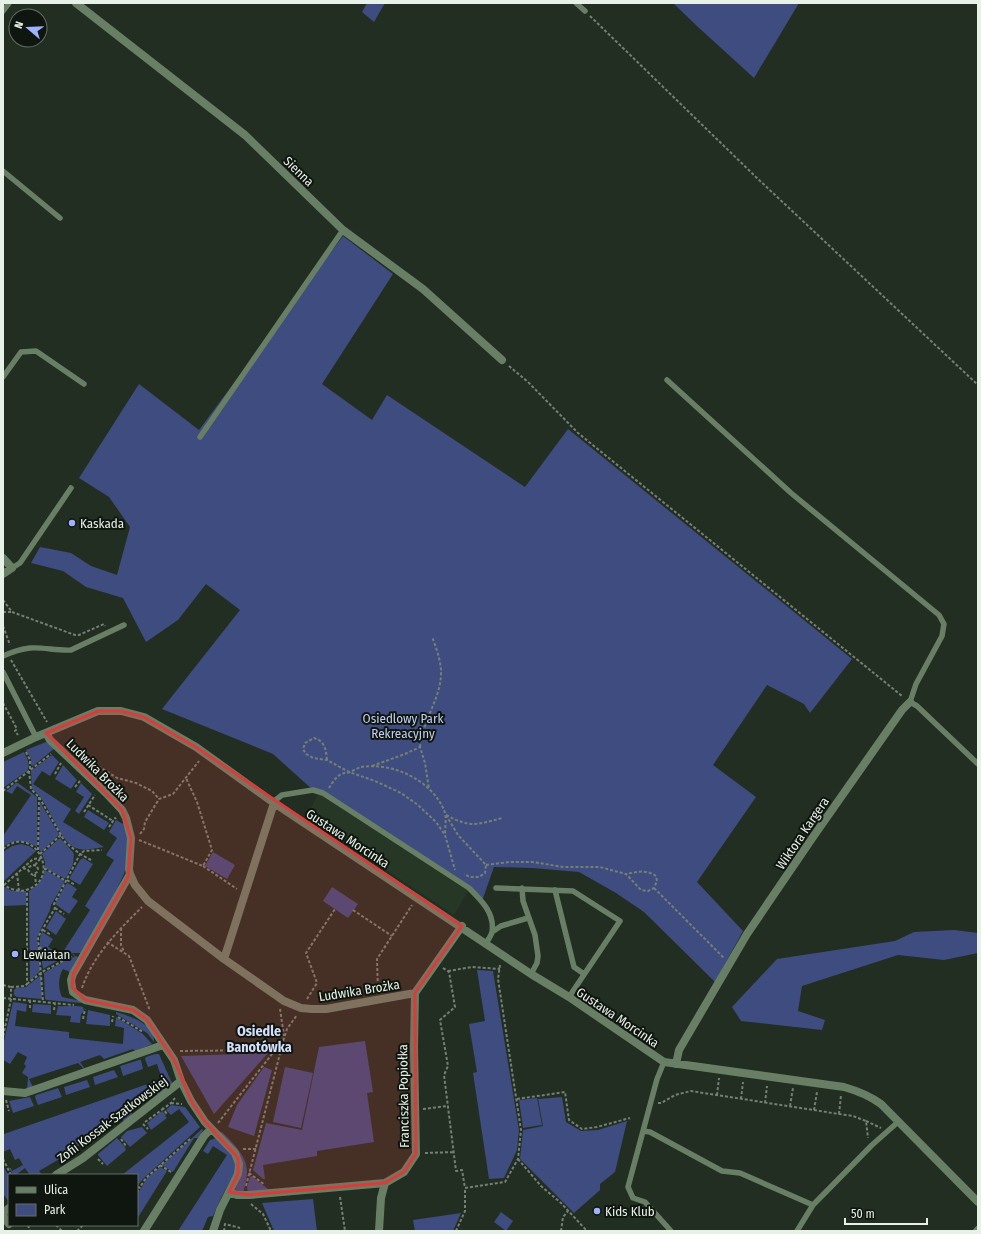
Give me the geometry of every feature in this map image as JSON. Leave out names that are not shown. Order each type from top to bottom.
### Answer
[{"type":"street","name":"Sienna","points":[[76,3],[245,135],[343,230],[423,289],[502,360]]},
{"type":"street","points":[[3,558],[12,568],[3,574]]},
{"type":"street","name":"Wiktora Kargera","points":[[676,1064],[679,1050],[747,934],[813,836],[902,710],[910,702]]},
{"type":"street","name":"Gustawa Morcinka","points":[[3,753],[46,732],[98,711],[121,711],[144,717],[204,753],[273,802],[462,926],[531,974],[569,997],[664,1062],[854,1090],[872,1098],[881,1104],[978,1202]]},
{"type":"street","name":"Ludwika Brożka","points":[[46,732],[50,740],[118,804],[126,818],[131,838],[129,863],[130,874],[135,885],[148,901],[224,959],[284,1001],[301,1008],[312,1010],[326,1009],[416,993]]},
{"type":"street","points":[[224,959],[273,802]]},
{"type":"street","name":"Ludwika Brożka","points":[[83,956],[130,874]]},
{"type":"street","points":[[416,993],[462,926]]},
{"type":"street","points":[[78,1001],[73,992],[71,980],[72,974],[83,956]]},
{"type":"street","name":"Franciszka Popiołka","points":[[229,1192],[246,1198],[270,1193],[385,1183],[404,1172],[416,1154],[414,1047],[416,993]]},
{"type":"street","name":"Zofii Kossak-Szatkowskiej","points":[[78,1001],[85,1000],[133,1010],[144,1018],[155,1031],[174,1060],[178,1083],[211,1129],[238,1158],[238,1174],[220,1210],[214,1231]]},
{"type":"street","points":[[3,1091],[25,1093],[163,1045]]},
{"type":"street","name":"Zofii Kossak-Szatkowskiej","points":[[58,1174],[83,1158],[178,1083]]},
{"type":"street","points":[[144,1231],[204,1136],[211,1129]]},
{"type":"street","points":[[379,1231],[381,1198],[385,1183]]},
{"type":"lane","points":[[3,11],[9,3]]},
{"type":"lane","points":[[576,3],[585,11]]},
{"type":"lane","points":[[3,171],[60,218]]},
{"type":"lane","points":[[200,437],[343,230]]},
{"type":"lane","points":[[3,377],[21,352],[36,351],[84,384]]},
{"type":"lane","points":[[667,380],[791,493],[939,615],[944,624],[942,636],[916,684],[910,702],[917,706],[978,764]]},
{"type":"lane","points":[[12,568],[20,563],[71,488]]},
{"type":"lane","points":[[3,656],[29,648],[62,651],[71,650],[124,625]]},
{"type":"lane","points":[[3,673],[36,737]]},
{"type":"lane","points":[[273,802],[282,795],[313,790],[325,794],[469,888],[488,909],[492,919],[492,932]]},
{"type":"lane","points":[[496,888],[573,891],[620,921],[569,997]]},
{"type":"lane","points":[[522,888],[523,901],[534,935],[538,956],[537,963],[531,974]]},
{"type":"lane","points":[[554,890],[574,967],[584,974]]},
{"type":"lane","points":[[486,943],[492,932],[501,926],[528,918]]},
{"type":"lane","name":"Gustawa Morcinka","points":[[664,1062],[657,1079],[628,1187],[633,1198],[645,1202],[671,1231]]},
{"type":"lane","points":[[797,1231],[813,1206],[872,1145],[898,1122]]},
{"type":"lane","points":[[643,1131],[650,1132],[722,1171],[740,1173],[813,1206]]},
{"type":"path","points":[[585,11],[758,178],[978,385]]},
{"type":"path","points":[[502,360],[528,382],[578,433],[910,702]]},
{"type":"path","points":[[3,600],[12,612]]},
{"type":"path","points":[[3,612],[12,612],[75,635],[79,635],[104,624],[109,632]]},
{"type":"path","points":[[429,790],[425,763],[420,747],[424,727],[440,684],[441,670],[432,636]]},
{"type":"path","points":[[3,703],[30,760],[31,789],[39,797],[61,835],[70,847],[91,860]]},
{"type":"path","points":[[327,760],[322,742],[314,738],[305,743],[303,749],[306,754],[313,758],[327,760],[349,772],[401,793],[418,806],[436,822],[444,835],[455,868],[458,871]]},
{"type":"path","points":[[369,767],[420,747]]},
{"type":"path","points":[[7,794],[3,792],[59,748]]},
{"type":"path","points":[[204,753],[173,794],[159,799],[145,822],[144,829],[136,839],[203,866],[245,895]]},
{"type":"path","points":[[55,774],[67,756]]},
{"type":"path","points":[[87,774],[95,764],[117,778],[136,783],[152,791],[159,799]]},
{"type":"path","points":[[325,794],[335,779],[342,774],[361,767],[391,769],[409,774],[437,798],[458,836],[486,865]]},
{"type":"path","points":[[186,778],[197,802],[212,850],[203,866]]},
{"type":"path","points":[[75,787],[78,782]]},
{"type":"path","points":[[38,851],[39,797]]},
{"type":"path","points":[[84,812],[92,799]]},
{"type":"path","points":[[88,805],[113,821]]},
{"type":"path","points":[[444,835],[445,814]]},
{"type":"path","points":[[445,814],[468,824],[478,825],[502,818]]},
{"type":"path","points":[[40,854],[61,835]]},
{"type":"path","points":[[3,849],[20,842],[28,844],[40,854],[44,869],[41,877],[36,885],[27,890],[19,891],[11,889],[4,884],[32,859],[41,858]]},
{"type":"path","points":[[44,1002],[38,937],[55,908],[54,904],[80,854],[84,851],[102,850]]},
{"type":"path","points":[[28,870],[30,866],[35,865],[41,858]]},
{"type":"path","points":[[486,865],[509,862],[532,862],[564,867],[600,867],[626,874],[645,872],[651,873],[656,876],[657,881],[654,888],[648,891],[641,890],[626,874]]},
{"type":"path","points":[[35,865],[38,867],[38,871],[35,874],[36,885]]},
{"type":"path","points":[[462,873],[470,877],[479,877],[485,873],[486,865]]},
{"type":"path","points":[[22,868],[35,874]]},
{"type":"path","points":[[454,872],[455,868]]},
{"type":"path","points":[[44,869],[75,885]]},
{"type":"path","points":[[17,873],[19,891]]},
{"type":"path","points":[[654,888],[730,964]]},
{"type":"path","points":[[27,890],[27,984]]},
{"type":"path","points":[[379,1000],[377,959],[417,897]]},
{"type":"path","points":[[3,998],[55,1004],[78,1001],[85,980],[107,942],[148,901]]},
{"type":"path","points":[[55,908],[64,914]]},
{"type":"path","points":[[271,1231],[263,1214],[246,1198],[250,1173],[287,1029],[317,983],[306,953],[335,909]]},
{"type":"path","points":[[354,910],[392,936]]},
{"type":"path","points":[[121,928],[121,945],[124,952]]},
{"type":"path","points":[[43,929],[51,934]]},
{"type":"path","points":[[107,942],[129,956],[149,1008],[144,1018]]},
{"type":"path","points":[[39,947],[62,961]]},
{"type":"path","points":[[4,986],[24,986],[42,972],[73,955],[80,954],[83,956]]},
{"type":"path","points":[[437,962],[449,972],[455,1007],[440,1020],[448,1066],[444,1075],[456,1171],[462,1170],[465,1188],[466,1211],[456,1231]]},
{"type":"path","points":[[465,1188],[505,1182],[518,1159],[521,1130],[498,978],[500,963]]},
{"type":"path","points":[[448,971],[472,967],[500,969]]},
{"type":"path","points":[[3,1037],[11,999],[10,987]]},
{"type":"path","points":[[30,1001],[30,1008]]},
{"type":"path","points":[[211,1129],[216,1125],[284,1038],[280,1008],[284,1001]]},
{"type":"path","points":[[54,1010],[55,1004]]},
{"type":"path","points":[[83,1019],[86,1009],[84,1006]]},
{"type":"path","points":[[112,1022],[113,1014],[145,1033]]},
{"type":"path","points":[[168,1052],[274,1050]]},
{"type":"path","points":[[716,1095],[719,1077],[725,1078]]},
{"type":"path","points":[[738,1080],[744,1080],[741,1099]]},
{"type":"path","points":[[156,1101],[163,1109],[171,1103],[174,1100],[178,1089],[178,1083]]},
{"type":"path","points":[[762,1083],[768,1084],[765,1102]]},
{"type":"path","points":[[786,1086],[799,1088]]},
{"type":"path","points":[[790,1106],[793,1087]]},
{"type":"path","points":[[811,1090],[823,1092]]},
{"type":"path","points":[[660,1096],[658,1103],[661,1103],[675,1095],[692,1091],[853,1116],[884,1129],[886,1132]]},
{"type":"path","points":[[814,1110],[817,1091]]},
{"type":"path","points":[[517,1099],[565,1092],[569,1120],[582,1129],[597,1127],[630,1118]]},
{"type":"path","points":[[835,1093],[841,1094],[839,1114]]},
{"type":"path","points":[[3,1101],[6,1100],[9,1111]]},
{"type":"path","points":[[428,1109],[448,1106]]},
{"type":"path","points":[[866,1122],[868,1141],[872,1145]]},
{"type":"path","points":[[138,1187],[192,1137]]},
{"type":"path","points":[[240,1149],[256,1149]]},
{"type":"path","points":[[428,1153],[454,1152]]},
{"type":"path","points":[[3,1159],[10,1174]]},
{"type":"path","points":[[518,1159],[541,1186],[568,1211],[586,1231]]},
{"type":"path","points":[[160,1165],[178,1177]]},
{"type":"path","points":[[250,1173],[269,1187],[270,1193]]},
{"type":"path","points":[[338,1187],[345,1231]]},
{"type":"path","points":[[561,1231],[563,1217],[568,1211]]},
{"type":"path","points":[[224,1231],[225,1224],[240,1228]]},
{"type":"highlighted area","points":[[98,711],[121,711],[144,717],[196,747],[462,926],[415,993],[416,1154],[404,1172],[385,1183],[249,1195],[229,1192],[238,1174],[238,1158],[205,1122],[191,1101],[174,1060],[147,1020],[133,1010],[85,1000],[72,987],[73,974],[128,877],[131,838],[122,810],[46,733]]},
{"type":"shaded area","points":[[319,793],[468,891],[454,915],[306,817]]},
{"type":"green space","points":[[367,3],[385,3],[374,22],[362,12]]},
{"type":"green space","points":[[673,3],[799,3],[754,78]]},
{"type":"green space","name":"Osiedlowy Park Rekreacyjny","points":[[343,236],[393,274],[322,384],[372,420],[387,395],[525,487],[568,429],[852,659],[810,713],[804,704],[767,685],[713,765],[756,797],[697,882],[743,931],[715,982],[644,912],[616,893],[579,872],[532,868],[494,867],[482,901],[469,888],[313,790],[273,754],[162,709],[240,610],[206,584],[178,620],[146,642],[123,598],[86,587],[63,571],[31,563],[40,547],[71,553],[91,566],[117,575],[130,527],[109,497],[79,478],[139,384],[199,430]]},
{"type":"green space","points":[[46,742],[55,748],[33,766],[31,765],[31,759],[26,750]]},
{"type":"green space","points":[[24,752],[29,763],[27,771],[3,788],[3,762]]},
{"type":"green space","points":[[52,755],[59,762],[50,776],[42,771],[33,784],[71,809],[63,822],[104,847],[85,850],[72,846],[65,839],[44,802],[32,789],[31,771]]},
{"type":"green space","points":[[63,765],[77,780],[71,789],[55,779]]},
{"type":"green space","points":[[16,783],[37,797],[37,847],[20,841],[7,844],[3,847],[3,836],[31,795],[17,786],[12,794],[6,791]]},
{"type":"green space","points":[[81,783],[92,794],[79,814],[75,811],[84,797],[76,792]]},
{"type":"green space","points":[[40,802],[59,834],[41,852],[39,849]]},
{"type":"green space","points":[[88,810],[109,823],[104,830],[84,817]]},
{"type":"green space","points":[[116,820],[125,825],[128,836],[126,867],[124,874],[109,905],[81,953],[73,953],[61,959],[40,947],[40,937],[42,932],[53,939],[48,947],[61,955],[90,910],[85,906],[114,860],[106,855],[117,838],[109,832]]},
{"type":"green space","points":[[60,838],[74,855],[73,864],[66,878],[45,868],[45,862],[42,854]]},
{"type":"green space","points":[[21,844],[29,846],[36,851],[3,882],[3,852],[12,846]]},
{"type":"green space","points":[[213,852],[235,865],[227,879],[205,866]]},
{"type":"green space","points":[[83,858],[93,864],[80,885],[70,879],[70,877],[80,860]]},
{"type":"green space","points":[[45,870],[63,880],[64,883],[51,905],[37,937],[40,971],[30,981],[29,891],[35,887],[43,877]]},
{"type":"green space","points":[[68,883],[77,889],[72,897],[78,901],[69,914],[55,904]]},
{"type":"green space","points":[[3,886],[12,891],[26,891],[26,905],[3,906]]},
{"type":"green space","points":[[332,887],[358,904],[348,918],[323,901]]},
{"type":"green space","points":[[56,911],[66,919],[56,935],[46,928]]},
{"type":"green space","points":[[954,930],[978,933],[978,953],[944,960],[898,955],[802,986],[798,1011],[825,1020],[822,1030],[741,1021],[732,1007],[777,959],[895,941],[914,932]]},
{"type":"green space","points":[[40,949],[59,960],[43,969]]},
{"type":"green space","points":[[76,956],[78,957],[70,972],[63,969],[59,979],[59,987],[62,997],[81,1001],[81,1003],[45,999],[44,973]]},
{"type":"green space","points":[[477,970],[493,971],[519,1130],[517,1150],[504,1178],[489,1179],[473,1073],[477,1072],[469,1024],[485,1021]]},
{"type":"green space","points":[[41,975],[42,999],[17,997],[14,995],[14,990],[16,988],[26,987]]},
{"type":"green space","points":[[13,1002],[27,1004],[26,1012],[17,1010],[15,1026],[69,1032],[69,1038],[123,1044],[124,1028],[115,1026],[116,1017],[143,1034],[152,1044],[135,1051],[133,1049],[104,1059],[100,1055],[80,1062],[85,1069],[78,1063],[29,1079],[33,1087],[27,1089],[28,1077],[22,1073],[26,1066],[24,1064],[27,1057],[18,1052],[10,1064],[3,1060],[3,1045]]},
{"type":"green space","points":[[33,1004],[51,1005],[51,1014],[32,1012]]},
{"type":"green space","points":[[58,1006],[83,1007],[84,1011],[81,1014],[80,1023],[70,1022],[71,1016],[56,1015]]},
{"type":"green space","points":[[88,1010],[110,1015],[110,1026],[86,1024]]},
{"type":"green space","points":[[116,1012],[141,1022],[150,1030],[154,1042],[147,1033],[116,1014]]},
{"type":"green space","points":[[365,1041],[373,1092],[367,1093],[374,1142],[317,1151],[317,1156],[263,1165],[265,1179],[263,1179],[253,1170],[266,1123],[302,1130],[319,1047]]},
{"type":"green space","points":[[268,1053],[214,1114],[181,1056],[182,1056]]},
{"type":"green space","points":[[159,1054],[172,1083],[159,1094],[154,1094],[132,1112],[132,1116],[124,1122],[120,1114],[68,1154],[39,1171],[41,1174],[29,1174],[25,1168],[17,1174],[12,1174],[9,1168],[11,1168],[12,1171],[23,1165],[19,1158],[15,1160],[10,1149],[3,1152],[3,1131],[4,1134],[162,1079],[157,1064],[148,1067],[145,1059],[146,1057]]},
{"type":"green space","points":[[141,1060],[143,1069],[123,1076],[120,1066]]},
{"type":"green space","points":[[264,1067],[272,1070],[254,1136],[228,1127],[237,1105]]},
{"type":"green space","points":[[285,1067],[313,1073],[301,1128],[273,1122]]},
{"type":"green space","points":[[114,1070],[118,1077],[95,1085],[93,1077]]},
{"type":"green space","points":[[87,1080],[90,1087],[66,1095],[64,1087]]},
{"type":"green space","points":[[58,1088],[62,1097],[38,1105],[35,1097],[36,1095]]},
{"type":"green space","points":[[30,1097],[34,1106],[13,1113],[9,1101]]},
{"type":"green space","points":[[562,1097],[566,1122],[581,1131],[598,1130],[627,1121],[615,1172],[600,1184],[600,1190],[574,1213],[520,1159],[523,1130],[543,1126],[538,1099]]},
{"type":"green space","points":[[537,1098],[542,1125],[523,1128],[519,1100]]},
{"type":"green space","points":[[171,1105],[185,1107],[200,1127],[138,1185],[138,1174],[123,1174],[189,1122],[179,1109],[171,1115],[166,1110]]},
{"type":"green space","points":[[162,1111],[167,1118],[151,1130],[147,1123]]},
{"type":"green space","points":[[142,1127],[147,1133],[130,1147],[121,1137],[127,1131]]},
{"type":"green space","points":[[202,1129],[203,1130],[198,1138],[194,1138],[173,1172],[162,1165]]},
{"type":"green space","points":[[222,1132],[242,1155],[246,1165],[247,1174],[243,1193],[235,1190],[242,1173],[219,1133]]},
{"type":"green space","points":[[117,1138],[126,1150],[107,1166],[98,1154]]},
{"type":"green space","points":[[216,1138],[231,1152],[235,1160],[235,1172],[213,1216],[208,1217],[202,1231],[178,1231],[227,1155],[213,1146],[208,1154],[203,1151],[210,1140]]},
{"type":"green space","points":[[3,1166],[8,1174],[8,1201],[3,1194]]},
{"type":"green space","points":[[160,1167],[167,1171],[138,1217],[138,1193],[147,1178]]},
{"type":"green space","points":[[252,1176],[268,1190],[248,1192],[247,1188],[250,1177]]},
{"type":"green space","points":[[313,1199],[317,1231],[274,1231],[262,1203]]},
{"type":"green space","points":[[501,1212],[513,1221],[506,1231],[494,1222]]},
{"type":"green space","points":[[461,1213],[453,1231],[415,1231],[413,1220]]},
{"type":"place","name":"Kaskada","points":[[72,523]]},
{"type":"place","name":"Lewiatan","points":[[15,954]]},
{"type":"place","name":"Kids Klub","points":[[597,1211]]},
{"type":"district","name":"Osiedle Banotówka","points":[[259,1040]]}]
